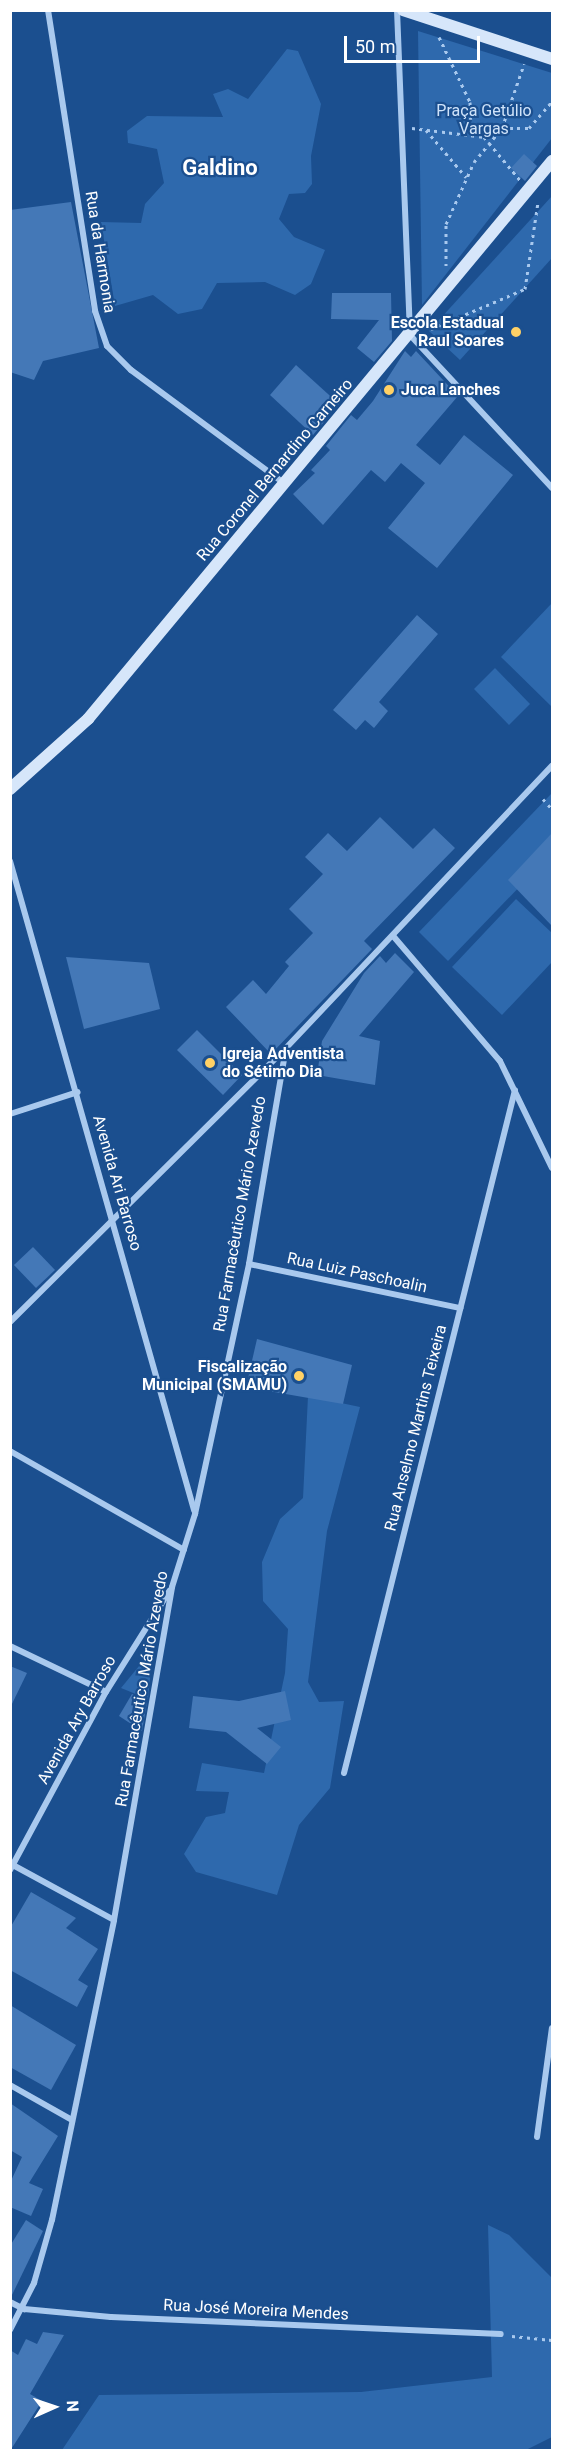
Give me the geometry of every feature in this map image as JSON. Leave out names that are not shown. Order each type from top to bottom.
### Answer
[{"type":"main road","points":[[403,10],[431,22],[552,58]]},
{"type":"main road","name":"Rua Coronel Bernardino Carneiro","points":[[10,789],[58,751],[88,719],[412,334],[552,161]]},
{"type":"street","name":"Rua da Harmonia","points":[[48,10],[95,311],[107,346],[131,370],[285,484]]},
{"type":"street","points":[[397,10],[400,127],[412,334],[552,488]]},
{"type":"street","points":[[10,1322],[112,1217],[286,1048],[394,937],[552,766]]},
{"type":"street","name":"Avenida Ari Barroso","points":[[10,861],[78,1092],[195,1514]]},
{"type":"street","points":[[394,937],[500,1061],[552,1168]]},
{"type":"street","name":"Rua Farmacêutico Mário Azevedo","points":[[10,2330],[24,2308],[45,2253],[70,2119],[114,1920],[172,1587],[195,1514],[249,1264],[286,1048]]},
{"type":"street","name":"Rua Anselmo Martins Teixeira","points":[[344,1773],[515,1090]]},
{"type":"street","points":[[10,1114],[78,1092]]},
{"type":"street","name":"Rua Luiz Paschoalin","points":[[249,1264],[460,1308]]},
{"type":"street","points":[[10,1451],[184,1550]]},
{"type":"street","name":"Avenida Ary Barroso","points":[[11,1866],[106,1692],[172,1587]]},
{"type":"street","points":[[10,1646],[106,1692]]},
{"type":"street","points":[[11,1866],[114,1920]]},
{"type":"street","points":[[537,2137],[552,2028]]},
{"type":"street","points":[[10,2085],[70,2119]]},
{"type":"street","name":"Rua José Moreira Mendes","points":[[10,2302],[24,2308],[501,2334]]},
{"type":"path","points":[[431,22],[470,102],[471,134]]},
{"type":"path","points":[[446,291],[446,224],[466,178],[502,128],[528,51]]},
{"type":"path","points":[[502,128],[529,128],[552,102]]},
{"type":"path","points":[[400,127],[484,137],[488,145],[529,190]]},
{"type":"path","points":[[424,129],[466,178]]},
{"type":"path","points":[[412,334],[444,327],[525,289],[543,173]]},
{"type":"path","points":[[543,799],[552,809]]},
{"type":"path","points":[[501,2334],[552,2340]]},
{"type":"green space","name":"Praça Getúlio Vargas","points":[[418,31],[552,73],[552,138],[422,305]]},
{"type":"green space","points":[[287,49],[298,51],[321,104],[311,156],[312,184],[305,193],[289,194],[279,219],[294,237],[325,250],[311,284],[295,295],[265,282],[217,283],[202,309],[178,314],[153,295],[115,306],[101,222],[141,223],[145,204],[164,183],[157,149],[128,143],[127,131],[147,116],[223,117],[213,94],[228,89],[248,99]]},
{"type":"green space","points":[[552,196],[552,258],[460,360],[429,331]]},
{"type":"green space","points":[[552,603],[552,707],[501,657]]},
{"type":"green space","points":[[495,668],[530,704],[509,725],[474,689]]},
{"type":"green space","points":[[552,793],[552,853],[448,961],[419,932]]},
{"type":"green space","points":[[516,899],[552,933],[552,962],[502,1015],[452,967]]},
{"type":"green space","points":[[308,1396],[360,1407],[327,1531],[308,1682],[319,1702],[344,1701],[330,1788],[299,1825],[277,1895],[196,1872],[184,1854],[206,1817],[225,1813],[229,1792],[196,1791],[202,1763],[264,1773],[285,1673],[288,1629],[263,1601],[262,1562],[280,1519],[303,1498]]},
{"type":"green space","points":[[153,1649],[148,1699],[121,1688]]},
{"type":"green space","points":[[488,2225],[509,2235],[552,2278],[552,2437],[526,2450],[62,2450],[99,2395],[361,2392],[492,2377]]},
{"type":"building","points":[[524,154],[537,166],[525,181],[511,168]]},
{"type":"building","points":[[71,202],[99,348],[43,361],[34,380],[10,372],[10,210]]},
{"type":"building","points":[[332,293],[391,293],[392,341],[374,362],[357,348],[379,320],[331,319]]},
{"type":"building","points":[[405,351],[411,357],[416,351],[458,396],[416,445],[440,465],[464,435],[513,475],[437,568],[388,528],[425,483],[401,463],[385,482],[371,470],[323,525],[293,494],[315,473],[311,470],[330,450],[326,446],[351,415],[357,420],[373,401]]},
{"type":"building","points":[[296,365],[339,404],[313,435],[270,395]]},
{"type":"building","points":[[417,615],[438,634],[379,702],[388,711],[374,728],[365,720],[356,730],[333,710]]},
{"type":"building","points":[[380,817],[413,849],[434,828],[455,848],[364,941],[372,949],[271,1054],[226,1007],[253,980],[266,994],[289,966],[285,962],[313,933],[289,909],[323,874],[305,857],[328,833],[347,851]]},
{"type":"building","points":[[552,833],[552,926],[508,880]]},
{"type":"building","points":[[395,953],[414,972],[359,1036],[380,1041],[375,1085],[317,1075],[322,1041],[364,973],[380,956],[386,963]]},
{"type":"building","points":[[66,957],[149,963],[160,1009],[84,1029]]},
{"type":"building","name":"Igreja Adventista do Sétimo Dia","points":[[197,1030],[242,1075],[223,1095],[177,1050]]},
{"type":"building","points":[[33,1247],[55,1270],[36,1288],[14,1265]]},
{"type":"building","name":"Fiscalização Municipal (SMAMU)","points":[[257,1339],[352,1365],[343,1404],[246,1387]]},
{"type":"building","points":[[10,1666],[27,1673],[10,1708]]},
{"type":"building","points":[[285,1691],[291,1720],[257,1728],[281,1747],[267,1764],[226,1732],[189,1728],[193,1696],[239,1701]]},
{"type":"building","points":[[132,1694],[147,1702],[142,1731],[119,1716]]},
{"type":"building","points":[[31,1892],[76,1918],[66,1928],[98,1949],[78,1980],[88,1986],[77,2007],[10,1970],[10,1928]]},
{"type":"building","points":[[10,2005],[76,2045],[51,2090],[10,2067]]},
{"type":"building","points":[[10,2103],[58,2136],[29,2183],[43,2189],[31,2216],[10,2207],[10,2183],[22,2157],[10,2150]]},
{"type":"building","points":[[26,2220],[43,2231],[11,2297],[10,2246]]},
{"type":"building","points":[[43,2332],[64,2335],[30,2394],[42,2401],[10,2451],[10,2350],[18,2355],[26,2339],[37,2344]]},
{"type":"place","name":"Escola Estadual Raul Soares","points":[[516,332]]},
{"type":"place","name":"Juca Lanches","points":[[389,390]]},
{"type":"place","name":"Igreja Adventista do Sétimo Dia","points":[[210,1063]]},
{"type":"place","name":"Fiscalização Municipal (SMAMU)","points":[[299,1376]]},
{"type":"district","name":"Galdino","points":[[220,168]]}]
